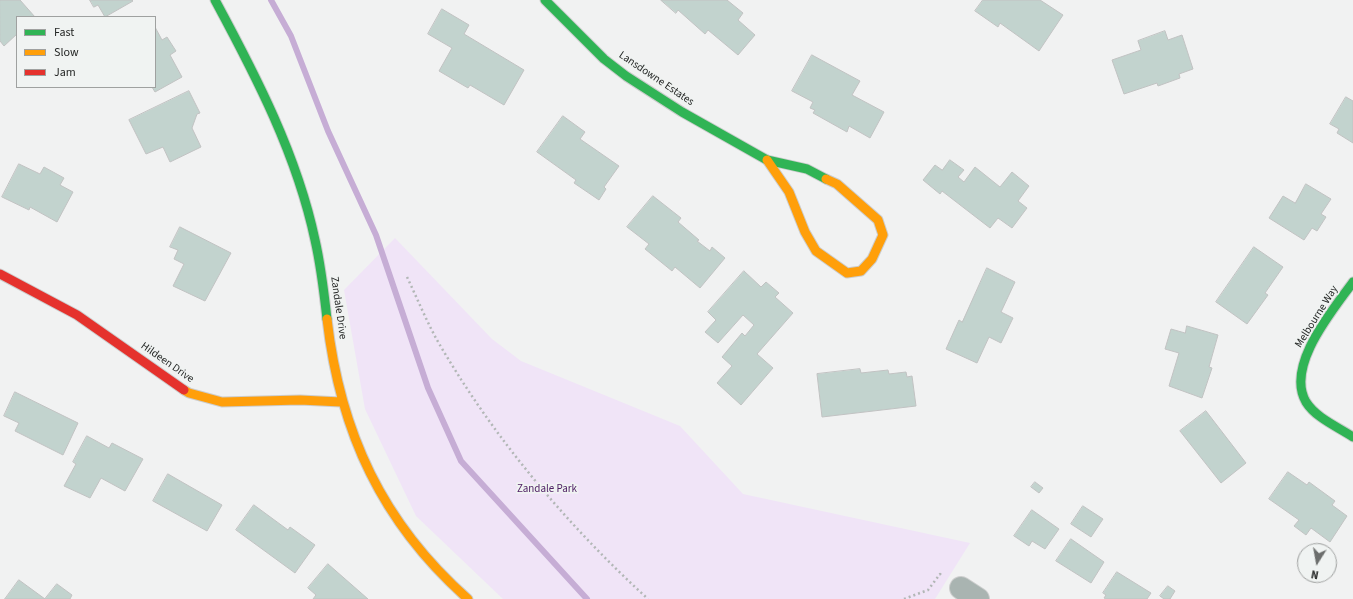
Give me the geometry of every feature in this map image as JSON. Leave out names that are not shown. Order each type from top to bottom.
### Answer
[{"type":"street","name":"Zandale Drive","points":[[215,0],[252,67],[280,129],[302,193],[315,239],[322,274],[335,376],[341,402],[363,458],[403,528],[433,566],[468,599]]},
{"type":"street","name":"Lansdowne Estates","points":[[545,0],[604,59],[626,76],[682,112],[767,160],[807,169],[837,184],[878,220],[883,234],[872,260],[861,271],[846,273],[816,251],[805,232],[789,192],[767,160]]},
{"type":"street","name":"Hildeen Drive","points":[[0,274],[77,314],[189,393],[206,399],[222,402],[300,400],[341,402]]},
{"type":"street","name":"Melbourne Way","points":[[1353,282],[1312,343],[1304,361],[1300,382],[1306,402],[1315,412],[1353,436]]},
{"type":"path","points":[[407,277],[437,339],[482,412],[545,493],[611,565],[648,599]]},
{"type":"path","points":[[904,599],[928,590],[940,574],[970,593]]},
{"type":"green space","name":"Zandale Park","points":[[395,238],[492,339],[521,361],[680,426],[743,494],[970,543],[935,599],[503,599],[416,516],[365,409],[344,290]]},
{"type":"building","points":[[0,0],[20,0],[34,16],[16,16],[16,35],[4,46],[0,41]]},
{"type":"building","points":[[90,0],[133,1],[107,16],[104,16],[98,5],[94,7]]},
{"type":"building","points":[[661,0],[727,0],[743,13],[738,20],[755,35],[738,55],[708,30],[705,34],[678,10],[676,13]]},
{"type":"building","points":[[983,0],[1040,0],[1063,15],[1039,51],[1000,23],[998,27],[975,11]]},
{"type":"building","points":[[442,9],[469,25],[464,34],[524,70],[504,105],[470,85],[468,88],[439,71],[452,48],[428,34]]},
{"type":"building","points":[[156,29],[162,40],[167,37],[176,51],[170,55],[182,77],[155,92],[153,88],[156,88]]},
{"type":"building","points":[[1165,31],[1168,40],[1182,35],[1193,69],[1179,74],[1180,78],[1158,86],[1157,83],[1124,94],[1112,60],[1141,50],[1138,41]]},
{"type":"building","points":[[812,55],[860,81],[852,95],[884,112],[870,138],[849,126],[847,132],[813,113],[815,110],[810,108],[813,102],[792,91]]},
{"type":"building","points":[[189,91],[200,113],[197,114],[192,128],[201,147],[170,162],[163,147],[146,154],[129,120]]},
{"type":"building","points":[[1346,97],[1353,101],[1353,143],[1337,133],[1339,129],[1330,124]]},
{"type":"building","points":[[563,116],[585,132],[580,139],[619,166],[604,187],[606,189],[599,200],[574,183],[576,180],[537,152]]},
{"type":"building","points":[[950,160],[964,170],[958,177],[964,182],[975,167],[1000,187],[1012,172],[1029,186],[1018,201],[1027,208],[1012,228],[998,218],[990,228],[942,191],[940,194],[923,180],[935,165],[942,170]]},
{"type":"building","points":[[19,164],[40,174],[44,167],[64,178],[60,185],[73,192],[57,222],[30,207],[29,210],[2,197]]},
{"type":"building","points":[[1306,184],[1331,199],[1321,214],[1326,217],[1317,231],[1312,228],[1304,240],[1269,218],[1283,196],[1295,203]]},
{"type":"building","points":[[653,196],[681,218],[678,222],[699,240],[697,241],[710,251],[712,247],[725,258],[700,288],[675,267],[672,271],[645,249],[649,244],[627,227]]},
{"type":"building","points":[[180,227],[231,253],[205,301],[173,286],[184,264],[174,259],[178,250],[170,247]]},
{"type":"building","points":[[1254,247],[1283,267],[1265,293],[1268,295],[1247,324],[1216,302]]},
{"type":"building","points":[[987,268],[1015,282],[1001,312],[1013,318],[1001,343],[989,337],[977,363],[946,349],[959,320],[962,322]]},
{"type":"building","points":[[744,271],[761,287],[766,282],[779,293],[775,297],[793,313],[757,354],[773,368],[741,405],[717,383],[732,366],[722,357],[742,333],[745,336],[754,325],[743,315],[718,343],[705,332],[716,320],[708,312]]},
{"type":"building","points":[[1187,326],[1218,335],[1209,367],[1212,368],[1202,398],[1169,386],[1179,353],[1165,349],[1171,329],[1185,333]]},
{"type":"building","points":[[860,369],[861,373],[888,370],[889,374],[906,372],[907,377],[912,376],[916,406],[822,417],[817,374]]},
{"type":"building","points":[[15,392],[78,423],[63,455],[15,431],[19,423],[4,416]]},
{"type":"building","points":[[1206,411],[1246,463],[1221,483],[1180,431]]},
{"type":"building","points":[[87,436],[109,448],[112,443],[143,459],[125,491],[101,478],[90,498],[64,486],[76,464],[73,462]]},
{"type":"building","points":[[1288,472],[1307,485],[1309,482],[1335,501],[1332,505],[1347,516],[1330,542],[1311,528],[1306,535],[1294,526],[1299,520],[1269,499]]},
{"type":"building","points":[[168,474],[222,505],[207,531],[153,501]]},
{"type":"building","points":[[1035,482],[1043,488],[1039,493],[1031,487]]},
{"type":"building","points":[[254,505],[288,530],[290,527],[315,545],[295,573],[236,530]]},
{"type":"building","points":[[1083,506],[1103,519],[1091,537],[1071,524]]},
{"type":"building","points":[[1032,510],[1059,529],[1045,549],[1032,541],[1029,546],[1014,536]]},
{"type":"building","points":[[1071,539],[1104,562],[1091,583],[1056,561]]},
{"type":"building","points":[[328,564],[368,599],[313,599],[316,595],[308,588]]},
{"type":"building","points":[[1117,572],[1151,593],[1147,599],[1104,598],[1106,595],[1103,593]]},
{"type":"building","points":[[19,580],[45,599],[5,599]]},
{"type":"building","points":[[57,584],[72,595],[70,599],[45,599]]},
{"type":"building","points":[[1168,586],[1175,591],[1170,599],[1164,599],[1160,596]]},
{"type":"waterway","points":[[271,0],[291,36],[328,131],[376,235],[428,388],[461,461],[587,599]]},
{"type":"traffic: fast","points":[[215,0],[260,87],[274,117],[298,177],[317,250],[327,319]]},
{"type":"traffic: fast","points":[[545,0],[604,59],[626,76],[682,112],[767,160],[807,169],[826,179]]},
{"type":"traffic: fast","points":[[1353,282],[1314,339],[1306,356],[1302,372],[1301,388],[1306,402],[1315,413],[1353,437]]},
{"type":"traffic: slow","points":[[767,160],[789,192],[805,232],[816,251],[847,273],[861,271],[872,259],[883,235],[878,220],[837,184],[826,179]]},
{"type":"traffic: slow","points":[[327,319],[333,360],[342,400],[370,473],[389,507],[412,539],[438,570],[468,599]]},
{"type":"traffic: slow","points":[[184,390],[189,393],[222,402],[300,400],[341,402]]},
{"type":"traffic: jam","points":[[0,274],[77,315],[184,390]]}]
